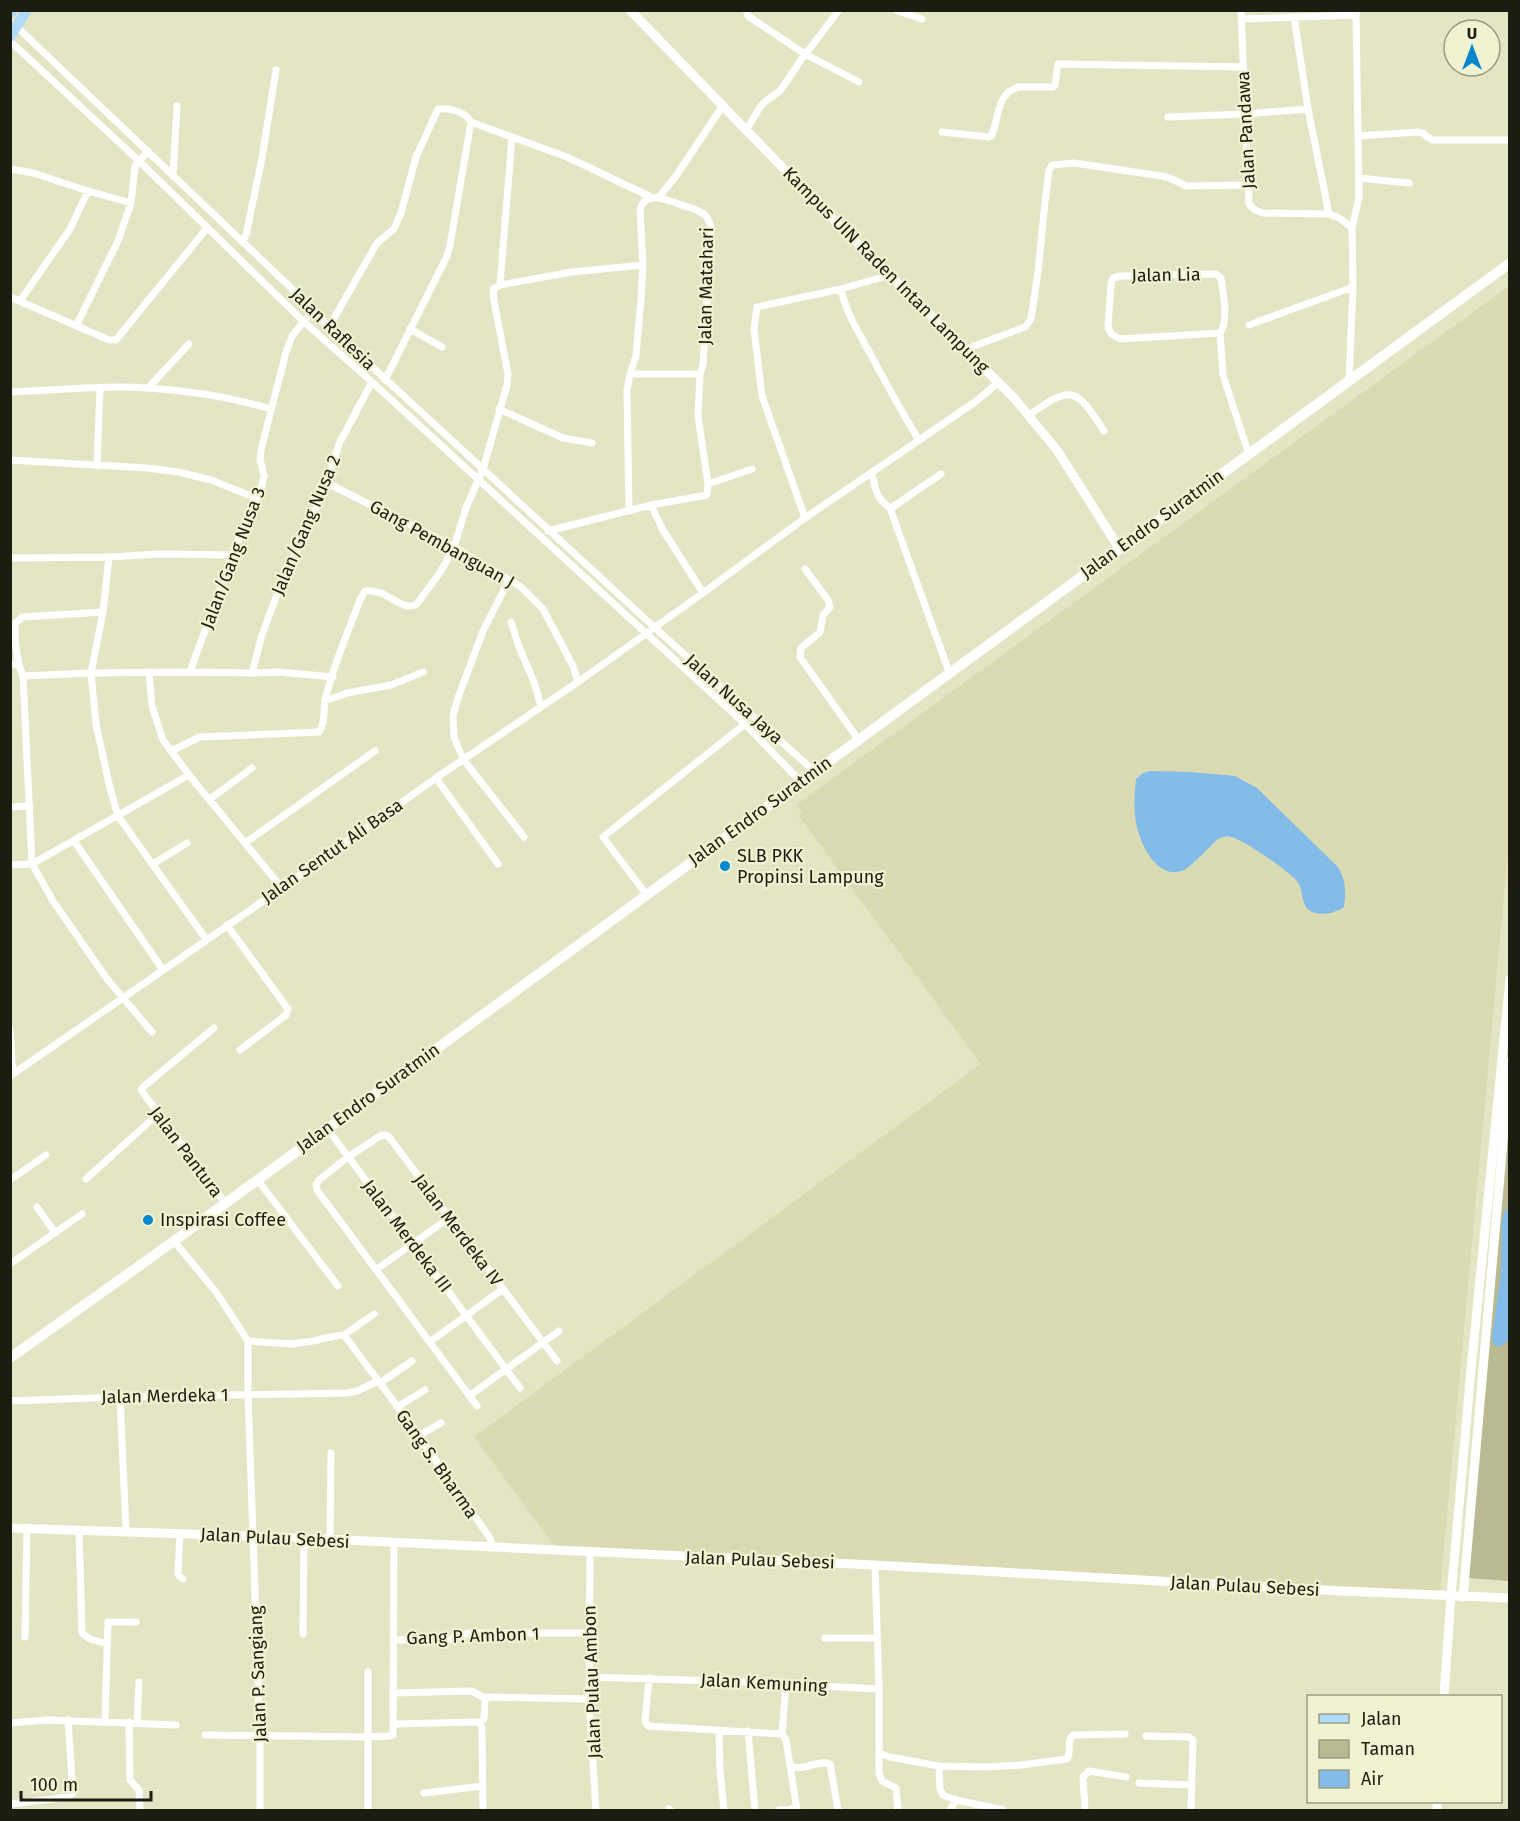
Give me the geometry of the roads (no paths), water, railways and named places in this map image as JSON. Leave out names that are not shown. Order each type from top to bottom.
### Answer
[{"type":"main road","points":[[13,34],[27,10]]},
{"type":"main road","name":"Jalan Endro Suratmin","points":[[10,1358],[174,1241],[1509,263]]},
{"type":"street","name":"Kampus UIN Raden Intan Lampung","points":[[630,10],[722,107],[999,382],[1029,415],[1057,450],[1119,548]]},
{"type":"street","points":[[746,10],[752,19],[805,54],[859,82]]},
{"type":"street","points":[[746,130],[760,107],[780,91],[839,10]]},
{"type":"street","points":[[897,10],[922,19]]},
{"type":"street","name":"Jalan Pandawa","points":[[1241,10],[1249,204],[1256,210],[1272,214],[1329,214]]},
{"type":"street","points":[[1242,19],[1357,13],[1359,197],[1352,228],[1353,287],[1349,380]]},
{"type":"street","points":[[1294,17],[1308,109],[1329,214],[1341,219],[1352,228]]},
{"type":"street","name":"Jalan Raflesia","points":[[13,34],[147,152],[242,242],[329,327],[362,365],[372,382],[481,474],[654,627]]},
{"type":"street","name":"Jalan Raflesia","points":[[13,34],[207,228],[304,320],[385,380],[481,474]]},
{"type":"street","points":[[942,132],[989,137],[992,135],[1004,95],[1019,87],[1053,87],[1058,64],[1243,67]]},
{"type":"street","points":[[242,242],[246,235],[257,181],[276,70]]},
{"type":"street","points":[[173,176],[177,106]]},
{"type":"street","points":[[629,511],[627,390],[636,356],[642,265],[641,205],[646,199],[656,197],[676,176],[722,107]]},
{"type":"street","name":"Jalan Matahari","points":[[329,327],[377,243],[394,229],[401,213],[416,157],[438,108],[451,109],[464,114],[471,122],[567,157],[656,197],[698,210],[705,214],[711,228],[706,332],[703,366],[700,374],[698,416],[708,484]]},
{"type":"street","points":[[1168,117],[1308,109]]},
{"type":"street","points":[[385,380],[444,262],[450,245],[471,122]]},
{"type":"street","points":[[1358,136],[1418,132],[1434,140],[1509,140]]},
{"type":"street","points":[[500,285],[512,137]]},
{"type":"street","points":[[76,326],[118,241],[131,204],[135,166],[147,152]]},
{"type":"street","points":[[966,349],[1025,327],[1031,319],[1049,170],[1052,165],[1074,163],[1162,176],[1186,186],[1248,185]]},
{"type":"street","points":[[10,169],[33,173],[131,204]]},
{"type":"street","points":[[1359,178],[1409,183]]},
{"type":"street","points":[[20,301],[70,229],[88,191]]},
{"type":"street","points":[[10,297],[109,340],[119,338],[207,228]]},
{"type":"street","points":[[171,751],[200,737],[319,732],[323,727],[325,701],[365,591],[374,590],[404,606],[414,606],[441,571],[454,547],[466,508],[481,474],[507,385],[508,374],[493,289],[500,285],[572,272],[642,265]]},
{"type":"street","points":[[805,518],[762,396],[754,329],[755,313],[757,308],[890,275]]},
{"type":"street","name":"Jalan Lia","points":[[1220,333],[1120,339],[1113,336],[1108,326],[1113,278],[1219,275],[1225,322],[1220,333],[1223,375],[1249,454]]},
{"type":"street","points":[[1249,325],[1353,287]]},
{"type":"street","points":[[841,289],[851,319],[895,401],[919,440]]},
{"type":"street","name":"Jalan/Gang Nusa 3","points":[[190,672],[232,555],[264,480],[260,459],[286,352],[292,336],[312,311]]},
{"type":"street","points":[[410,329],[442,347]]},
{"type":"street","points":[[148,388],[189,344]]},
{"type":"street","points":[[630,374],[700,374]]},
{"type":"street","name":"Jalan/Gang Nusa 2","points":[[252,674],[262,635],[276,597],[327,483],[340,442],[372,382]]},
{"type":"street","name":"Jalan Sentut Ali Basa","points":[[12,1075],[463,759],[578,682],[805,518],[975,402],[999,382]]},
{"type":"street","points":[[97,466],[100,388]]},
{"type":"street","points":[[10,392],[148,388],[218,396],[271,409]]},
{"type":"street","points":[[1029,415],[1052,399],[1073,395],[1083,400],[1104,431]]},
{"type":"street","points":[[499,409],[563,438],[592,443]]},
{"type":"street","points":[[10,460],[178,472],[211,480],[256,498]]},
{"type":"street","points":[[546,533],[651,505],[707,495],[708,484],[752,469]]},
{"type":"street","points":[[872,472],[879,498],[892,509]]},
{"type":"street","points":[[892,509],[941,474]]},
{"type":"street","name":"Gang Pembanguan J","points":[[327,483],[454,547],[509,580],[534,599],[543,609],[573,666],[578,682]]},
{"type":"street","points":[[651,505],[663,530],[703,593]]},
{"type":"street","points":[[892,509],[892,515],[949,672]]},
{"type":"street","name":"Jalan Raflesia","points":[[546,533],[646,634]]},
{"type":"street","points":[[10,558],[160,554],[232,555]]},
{"type":"street","points":[[109,557],[103,612],[91,673],[98,732],[118,816],[206,939]]},
{"type":"street","points":[[805,569],[828,600],[830,607],[823,615],[820,632],[801,648],[800,657],[858,739]]},
{"type":"street","points":[[509,580],[483,632],[458,698],[453,716],[454,736],[463,759],[524,837]]},
{"type":"street","points":[[103,612],[23,616],[15,623],[15,645],[23,676],[32,864],[53,901],[102,973],[152,1032]]},
{"type":"street","points":[[511,622],[541,706]]},
{"type":"street","name":"Jalan Nusa Jaya","points":[[654,627],[814,771]]},
{"type":"street","name":"Jalan Nusa Jaya","points":[[646,634],[745,724],[776,754],[800,782]]},
{"type":"street","points":[[10,664],[19,665]]},
{"type":"street","points":[[23,676],[149,672],[252,674],[279,672],[333,677]]},
{"type":"street","points":[[149,672],[152,706],[163,740],[282,888]]},
{"type":"street","points":[[325,701],[347,693],[391,685],[423,672]]},
{"type":"street","points":[[646,894],[603,837],[745,724]]},
{"type":"street","points":[[245,843],[375,751]]},
{"type":"street","points":[[210,799],[252,768]]},
{"type":"street","points":[[10,865],[32,864],[189,775]]},
{"type":"street","points":[[436,778],[498,864]]},
{"type":"street","points":[[10,807],[30,806]]},
{"type":"street","points":[[74,841],[163,969]]},
{"type":"street","points":[[153,864],[187,843]]},
{"type":"street","points":[[227,926],[288,1010],[286,1015],[240,1050]]},
{"type":"street","points":[[1444,1695],[1451,1596],[1509,979]]},
{"type":"street","name":"Jalan Pantura","points":[[214,1028],[141,1089],[225,1203]]},
{"type":"street","points":[[10,1029],[12,1075]]},
{"type":"street","points":[[1463,1597],[1509,1062]]},
{"type":"street","points":[[86,1179],[158,1114]]},
{"type":"street","name":"Jalan Merdeka III","points":[[327,1128],[520,1388]]},
{"type":"street","name":"Jalan Merdeka IV","points":[[348,1157],[380,1136],[388,1135],[557,1360]]},
{"type":"street","points":[[10,1180],[46,1155]]},
{"type":"street","points":[[348,1157],[319,1180],[316,1188],[477,1406]]},
{"type":"street","points":[[257,1179],[338,1286]]},
{"type":"street","points":[[38,1207],[55,1233]]},
{"type":"street","points":[[10,1264],[82,1214]]},
{"type":"street","points":[[376,1269],[449,1218]]},
{"type":"street","points":[[174,1241],[220,1298],[248,1341],[248,1394],[352,1392],[379,1382],[412,1361]]},
{"type":"street","points":[[431,1341],[503,1289]]},
{"type":"street","points":[[248,1341],[292,1344],[344,1335],[374,1314]]},
{"type":"street","points":[[469,1396],[558,1331]]},
{"type":"street","name":"Gang S. Bharma","points":[[344,1335],[490,1538],[493,1548]]},
{"type":"street","points":[[397,1407],[425,1390]]},
{"type":"street","name":"Jalan Merdeka 1","points":[[10,1401],[248,1394],[253,1537]]},
{"type":"street","points":[[120,1397],[126,1531]]},
{"type":"street","points":[[418,1436],[441,1423]]},
{"type":"street","points":[[330,1540],[331,1453]]},
{"type":"street","name":"Jalan Pulau Sebesi","points":[[10,1528],[304,1538],[1509,1598]]},
{"type":"street","points":[[25,1637],[27,1528]]},
{"type":"street","points":[[79,1529],[82,1633],[90,1639],[107,1644]]},
{"type":"street","points":[[180,1533],[178,1573],[183,1579]]},
{"type":"street","name":"Jalan P. Sangiang","points":[[253,1537],[260,1736],[260,1810]]},
{"type":"street","points":[[303,1634],[304,1538]]},
{"type":"street","points":[[205,1735],[367,1737],[393,1734],[393,1543]]},
{"type":"street","name":"Jalan Pulau Ambon","points":[[590,1553],[589,1699],[596,1810]]},
{"type":"street","points":[[875,1565],[879,1776],[885,1783],[896,1788],[898,1810]]},
{"type":"street","points":[[105,1721],[108,1622],[136,1622]]},
{"type":"street","name":"Gang P. Ambon 1","points":[[393,1640],[452,1639],[468,1633],[589,1633]]},
{"type":"street","points":[[825,1638],[877,1638]]},
{"type":"street","points":[[368,1672],[368,1810]]},
{"type":"street","name":"Jalan Kemuning","points":[[590,1677],[879,1689]]},
{"type":"street","points":[[649,1678],[646,1725],[782,1734]]},
{"type":"street","points":[[137,1723],[139,1682]]},
{"type":"street","points":[[779,1810],[796,1809],[791,1766],[786,1740],[782,1734],[786,1684]]},
{"type":"street","points":[[393,1693],[471,1691],[485,1698],[589,1699]]},
{"type":"street","points":[[480,1723],[484,1719],[485,1698]]},
{"type":"street","points":[[10,1804],[69,1797],[73,1793],[69,1720]]},
{"type":"street","points":[[10,1723],[69,1720],[176,1725]]},
{"type":"street","points":[[129,1722],[130,1780],[139,1790],[140,1810]]},
{"type":"street","points":[[394,1724],[480,1723]]},
{"type":"street","points":[[480,1723],[482,1728],[483,1810]]},
{"type":"street","points":[[719,1730],[724,1810]]},
{"type":"street","points":[[748,1731],[755,1810]]},
{"type":"street","points":[[879,1753],[939,1766],[984,1767],[1063,1760],[1069,1756],[1069,1738],[1073,1735],[1125,1734]]},
{"type":"street","points":[[1146,1736],[1189,1737],[1193,1740],[1191,1810]]},
{"type":"street","points":[[791,1766],[804,1768],[826,1762],[830,1764],[838,1810]]},
{"type":"street","points":[[939,1766],[940,1792],[946,1797],[1003,1810]]},
{"type":"street","points":[[1085,1810],[1083,1776],[1086,1773],[1089,1771],[1126,1777]]},
{"type":"street","points":[[1139,1783],[1191,1785]]},
{"type":"street","points":[[424,1793],[483,1786]]},
{"type":"street","points":[[950,1810],[956,1800]]},
{"type":"water","points":[[1150,771],[1235,776],[1257,788],[1338,867],[1345,886],[1344,907],[1325,914],[1314,913],[1304,904],[1299,884],[1292,876],[1276,863],[1229,836],[1218,839],[1184,870],[1176,872],[1161,868],[1145,849],[1137,828],[1135,814],[1136,779]]},
{"type":"water","points":[[1509,1207],[1509,1340],[1500,1347],[1494,1345],[1492,1338],[1501,1272],[1502,1222],[1504,1212]]},
{"type":"place","name":"SLB PKK Propinsi Lampung","points":[[725,866]]},
{"type":"place","name":"Inspirasi Coffee","points":[[148,1220]]}]
